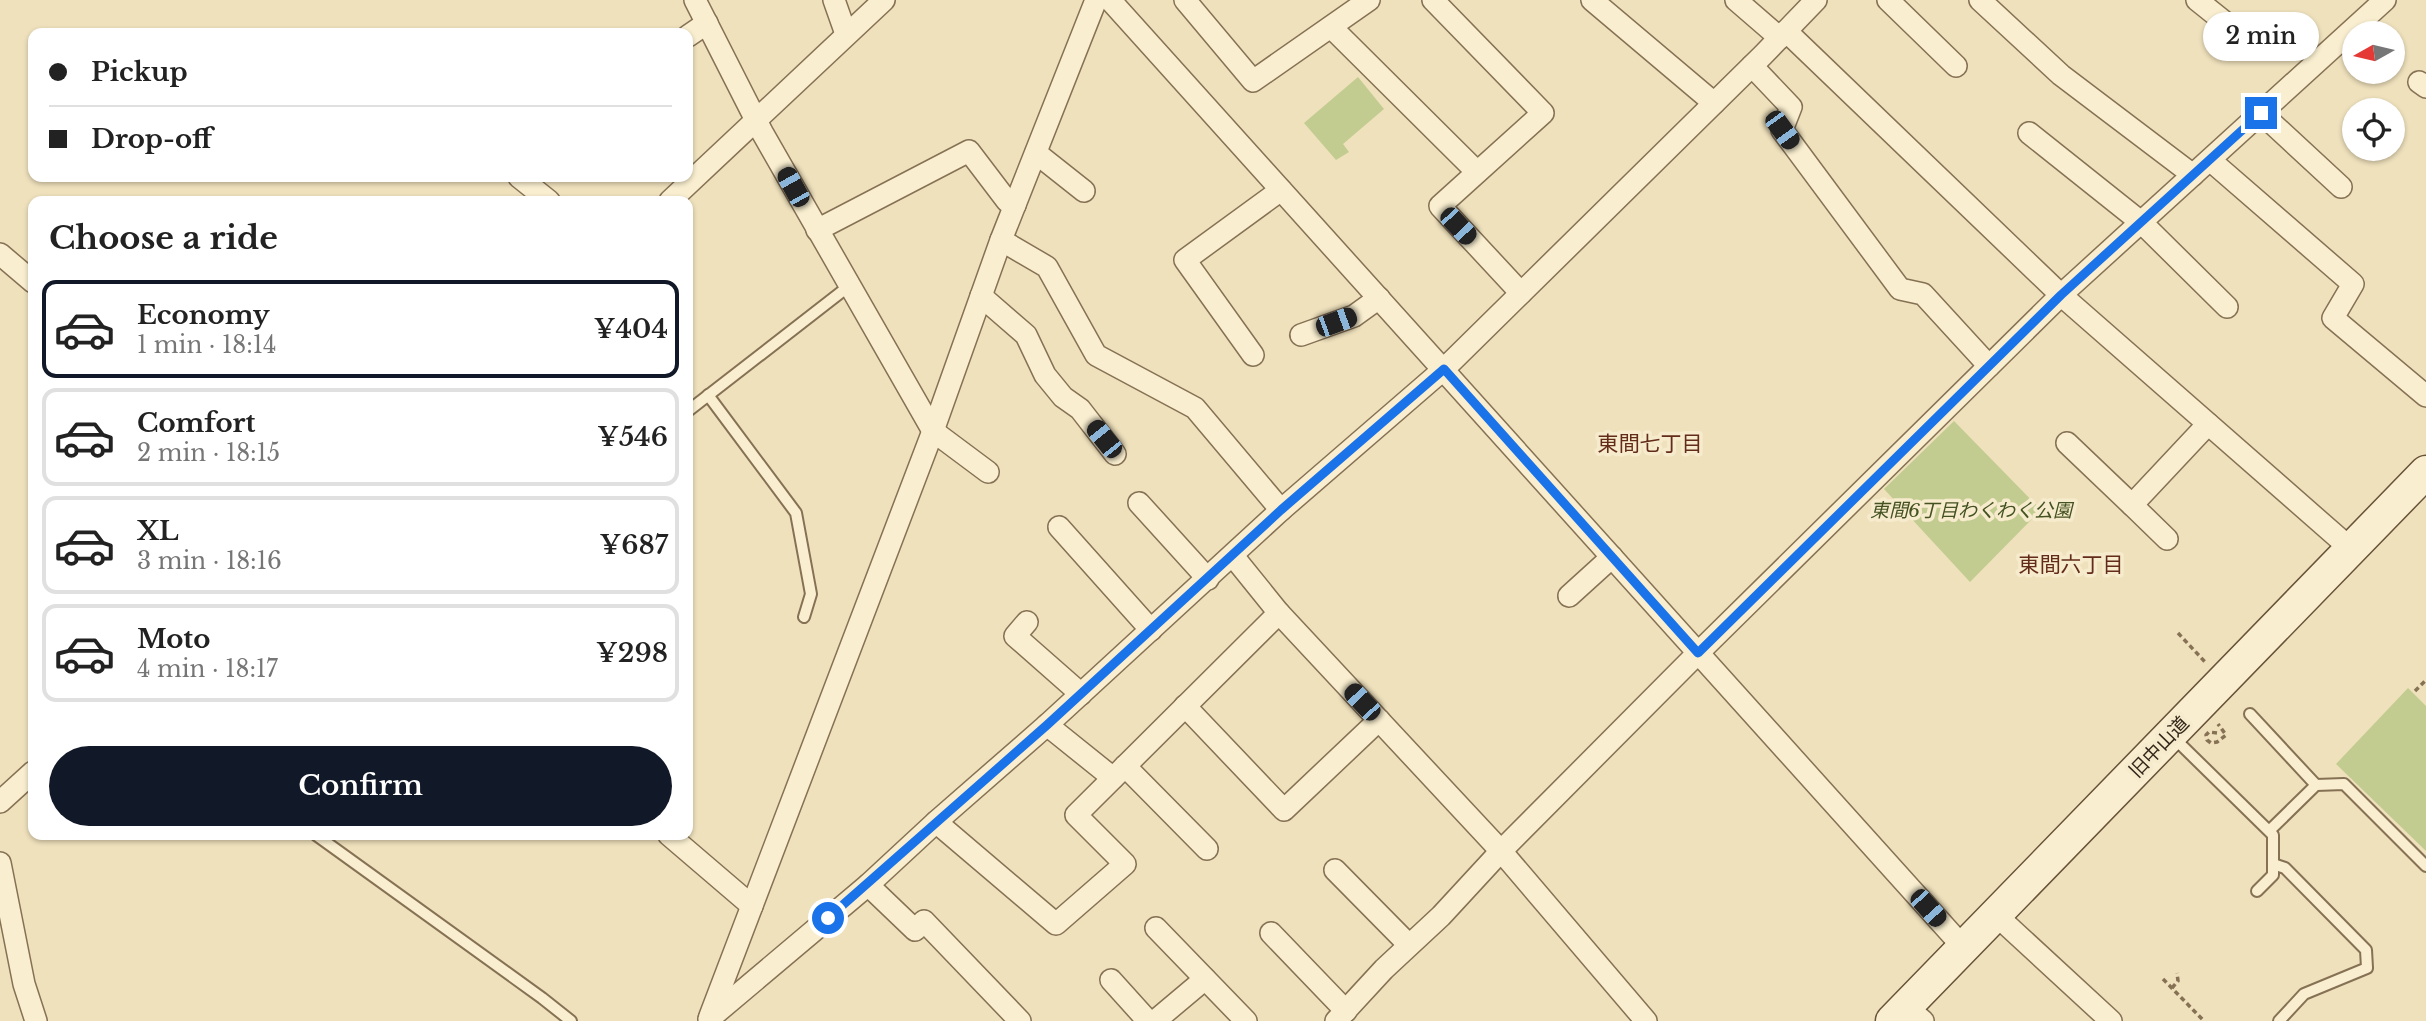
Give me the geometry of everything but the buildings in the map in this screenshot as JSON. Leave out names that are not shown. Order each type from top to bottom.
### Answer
[{"type":"main road","name":"旧中山道","points":[[1907,1016],[1964,948],[2426,472]]},
{"type":"street","points":[[695,0],[817,230],[933,431],[988,472]]},
{"type":"street","points":[[834,0],[846,34]]},
{"type":"street","points":[[693,179],[884,0]]},
{"type":"street","points":[[709,1020],[933,431],[1001,240],[1096,0]]},
{"type":"street","points":[[1110,0],[1964,948]]},
{"type":"street","points":[[1194,3],[1253,80],[1369,0]]},
{"type":"street","points":[[1433,0],[1543,113],[1440,206],[1521,293]]},
{"type":"street","points":[[1592,0],[1714,103]]},
{"type":"street","points":[[1736,0],[1783,34],[2061,295],[2351,549]]},
{"type":"street","points":[[709,1020],[868,885],[1281,510],[1444,369],[1816,0]]},
{"type":"street","points":[[1888,0],[1956,66]]},
{"type":"street","points":[[1980,0],[2061,75],[2193,175]]},
{"type":"street","points":[[2197,0],[2242,36]]},
{"type":"street","points":[[1271,933],[1341,1016],[1384,969],[1441,916],[1501,851],[1698,653],[2061,295],[2143,223],[2377,2]]},
{"type":"street","points":[[693,32],[706,23]]},
{"type":"street","points":[[1331,27],[1477,172]]},
{"type":"street","points":[[1752,66],[1791,107],[1782,130],[1900,289],[1923,294],[1989,366]]},
{"type":"street","points":[[2261,113],[2341,187]]},
{"type":"street","points":[[2029,132],[2143,223],[2227,307]]},
{"type":"street","points":[[817,230],[970,151],[1007,201],[1015,205]]},
{"type":"street","points":[[1036,153],[1084,191]]},
{"type":"street","points":[[2210,160],[2353,284],[2333,318],[2426,396]]},
{"type":"street","points":[[525,182],[543,196]]},
{"type":"street","points":[[675,196],[690,182]]},
{"type":"street","points":[[1253,355],[1185,260],[1281,190]]},
{"type":"street","points":[[1001,240],[1047,267],[1096,355],[1195,408],[1281,510]]},
{"type":"street","points":[[0,254],[28,278]]},
{"type":"street","points":[[982,296],[1026,335],[1045,375],[1063,397],[1080,409],[1115,454]]},
{"type":"street","points":[[1301,335],[1354,316],[1379,298]]},
{"type":"street","points":[[2132,505],[2208,424]]},
{"type":"street","points":[[2067,443],[2167,539]]},
{"type":"street","points":[[1139,503],[1208,579]]},
{"type":"street","points":[[1059,527],[1151,630]]},
{"type":"street","points":[[1233,556],[1279,613],[1501,851],[1646,1021]]},
{"type":"street","points":[[1569,596],[1612,558]]},
{"type":"street","points":[[936,822],[1056,924],[1125,864],[1076,815],[1279,613]]},
{"type":"street","points":[[1027,622],[1016,636],[1081,694]]},
{"type":"street","points":[[1185,706],[1284,810],[1379,720]]},
{"type":"street","points":[[1047,725],[1119,772],[1208,849]]},
{"type":"street","points":[[0,802],[28,777]]},
{"type":"street","points":[[675,840],[752,906]]},
{"type":"street","points":[[0,863],[24,984],[36,1021]]},
{"type":"street","points":[[1335,870],[1409,945]]},
{"type":"street","points":[[868,885],[915,930],[924,921],[1020,1021]]},
{"type":"street","points":[[1996,915],[2111,1021]]},
{"type":"street","points":[[1156,928],[1246,1021]]},
{"type":"street","points":[[1155,1021],[1205,979]]},
{"type":"street","points":[[1111,980],[1148,1021]]},
{"type":"lane","points":[[693,407],[849,286]]},
{"type":"lane","points":[[708,395],[796,513],[811,594],[804,617]]},
{"type":"lane","points":[[2250,714],[2316,785]]},
{"type":"lane","points":[[2171,735],[2273,835],[2273,875],[2257,891]]},
{"type":"lane","points":[[2270,830],[2316,785],[2344,784],[2426,866]]},
{"type":"lane","points":[[323,840],[571,1021]]},
{"type":"lane","points":[[2273,864],[2285,868],[2366,950],[2367,968],[2304,995],[2279,1021]]},
{"type":"path","points":[[2178,633],[2209,667]]},
{"type":"path","points":[[2414,691],[2426,680]]},
{"type":"path","points":[[2217,722],[2226,734],[2217,742],[2211,743],[2207,740],[2206,735],[2209,732],[2217,733]]},
{"type":"path","points":[[2172,988],[2178,981],[2178,973]]},
{"type":"path","points":[[2163,979],[2204,1021]]},
{"type":"green space","points":[[1358,77],[1384,109],[1343,144],[1349,152],[1336,160],[1304,123]]},
{"type":"green space","name":"東間6丁目わくわく公園","points":[[1954,421],[2041,510],[1970,582],[1884,489]]},
{"type":"green space","points":[[2408,688],[2426,706],[2426,851],[2336,764]]},
{"type":"district","name":"東間七丁目","points":[[1650,444]]},
{"type":"district","name":"東間六丁目","points":[[2071,565]]},
{"type":"route","points":[[828,918],[1047,725],[1281,510],[1444,369],[1698,653],[2061,295],[2261,113]]}]
